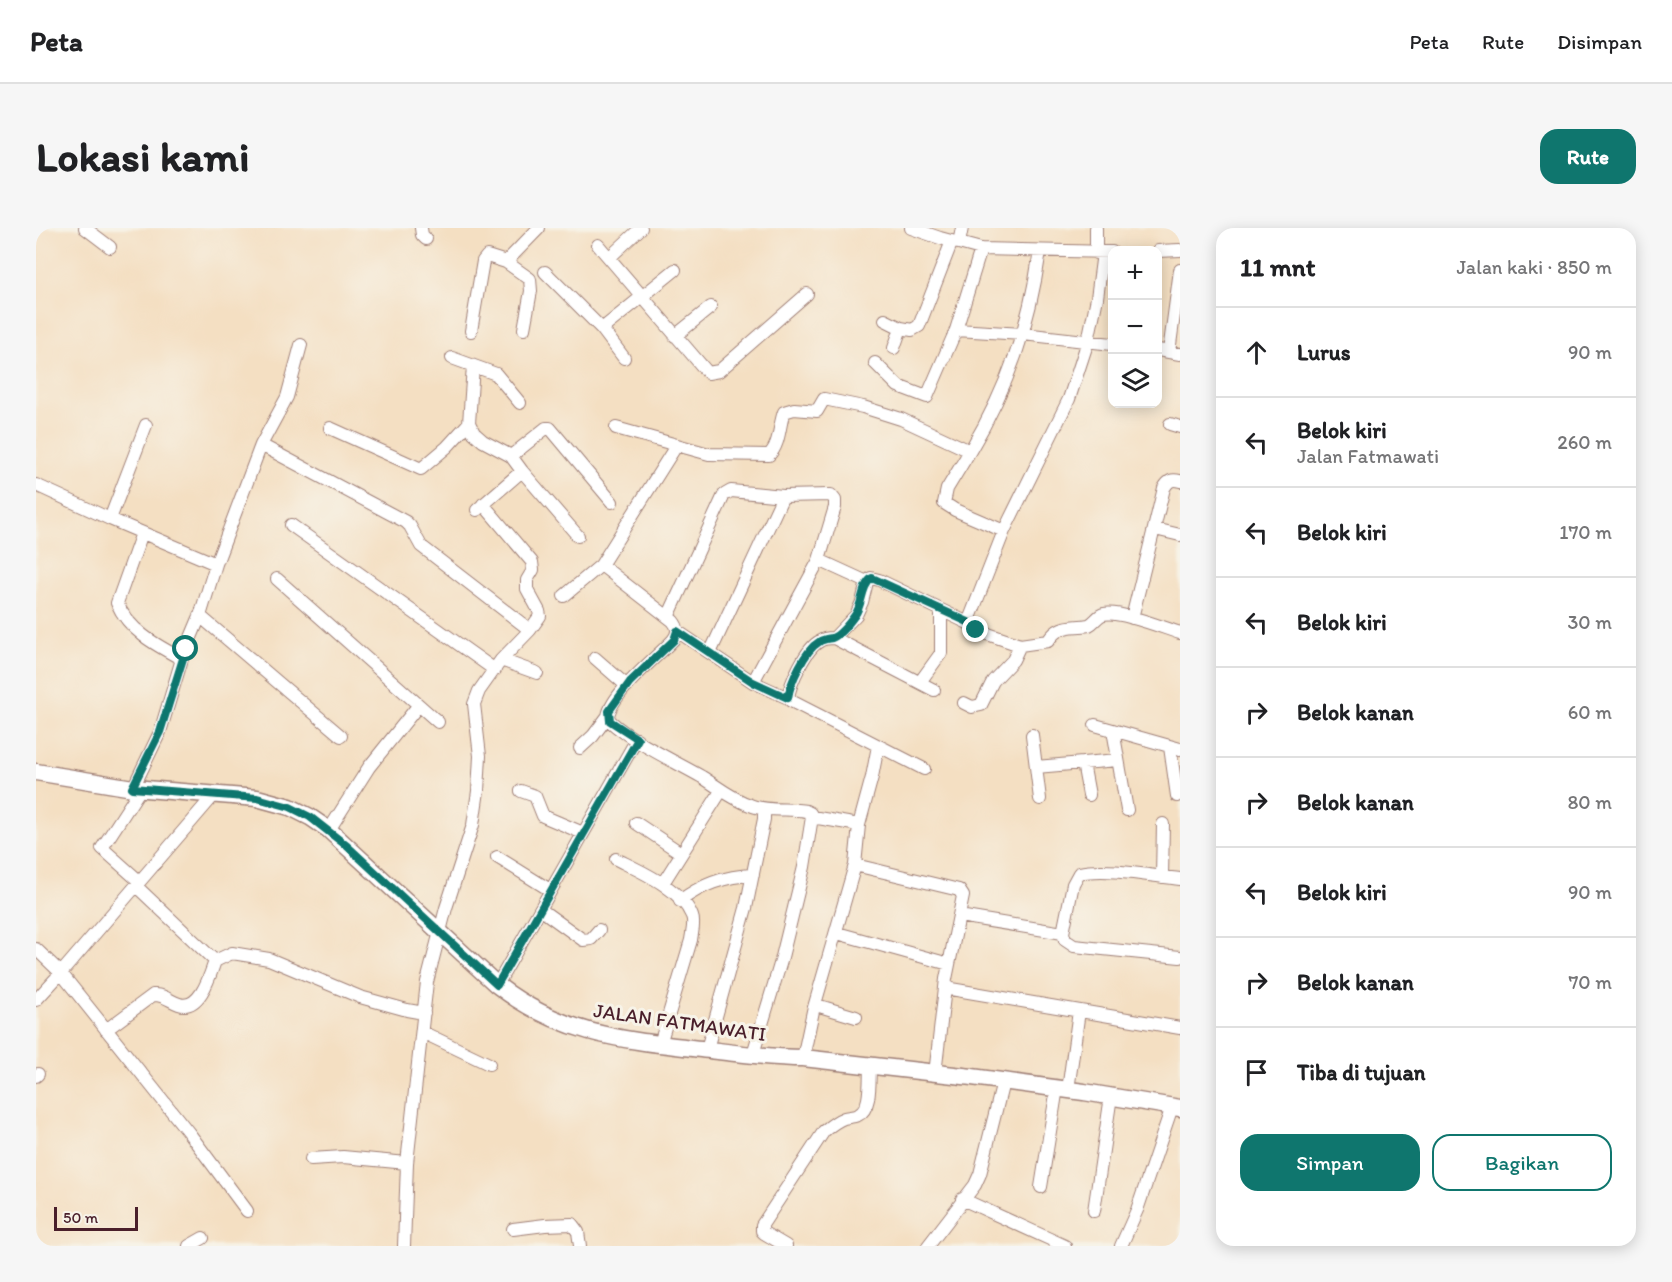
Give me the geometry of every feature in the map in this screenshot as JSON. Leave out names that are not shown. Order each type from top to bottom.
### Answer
[{"type":"street","points":[[85,228],[110,248]]},
{"type":"street","points":[[506,262],[539,228]]},
{"type":"street","points":[[610,257],[641,228]]},
{"type":"street","points":[[885,320],[901,328],[912,330],[919,326],[962,228]]},
{"type":"street","points":[[968,622],[1004,531],[1069,399],[1088,341],[1104,252],[1096,228]]},
{"type":"street","points":[[918,229],[981,249],[1104,252]]},
{"type":"street","points":[[598,245],[708,373],[719,371],[807,294]]},
{"type":"street","points":[[875,363],[898,386],[927,397],[956,330],[981,249]]},
{"type":"street","points":[[1162,250],[1180,250]]},
{"type":"street","points":[[1004,531],[955,510],[944,503],[944,499],[947,489],[1003,390],[1023,334],[1035,288],[1040,251]]},
{"type":"street","points":[[471,331],[484,258],[488,256],[494,256],[506,262],[530,279],[531,291],[524,329]]},
{"type":"street","points":[[602,329],[675,270]]},
{"type":"street","points":[[1169,352],[1180,270]]},
{"type":"street","points":[[545,272],[602,329],[624,358]]},
{"type":"street","points":[[675,336],[711,307]]},
{"type":"street","points":[[894,348],[901,328]]},
{"type":"street","points":[[956,330],[1023,334],[1108,343]]},
{"type":"street","points":[[215,962],[102,848],[137,788],[160,732],[182,659],[200,616],[216,564],[261,446],[287,397],[301,345]]},
{"type":"street","points":[[452,358],[496,374],[520,403]]},
{"type":"street","points":[[473,366],[469,423],[474,433],[483,441],[511,456],[578,536]]},
{"type":"street","points":[[616,428],[709,454],[769,455],[773,452],[784,412],[794,409],[817,411],[824,399],[863,407],[901,419],[970,451]]},
{"type":"street","points":[[330,428],[421,469],[447,447],[469,423]]},
{"type":"street","points":[[110,519],[146,424]]},
{"type":"street","points":[[511,456],[546,428],[550,428],[612,502]]},
{"type":"street","points":[[261,446],[406,522],[421,546],[530,630]]},
{"type":"street","points":[[564,596],[602,565],[676,446]]},
{"type":"street","points":[[404,1246],[408,1163],[427,982],[439,933],[472,825],[476,802],[480,756],[474,704],[479,691],[498,665],[540,616],[527,589],[527,580],[533,570],[532,562],[480,507],[522,471]]},
{"type":"street","points":[[1132,618],[1164,488],[1172,480],[1180,481]]},
{"type":"street","points":[[36,485],[216,564]]},
{"type":"street","points":[[668,617],[724,495],[731,491],[783,496],[831,495],[835,500],[835,507],[819,560],[753,682]]},
{"type":"street","points":[[710,653],[783,496]]},
{"type":"street","points":[[291,525],[498,665],[537,673]]},
{"type":"street","points":[[1155,529],[1180,535]]},
{"type":"street","points":[[142,533],[117,603],[144,637],[182,659]]},
{"type":"street","points":[[819,560],[867,582]]},
{"type":"street","points":[[580,748],[593,736],[627,686],[674,640],[677,631],[677,626],[668,617],[602,565]]},
{"type":"street","points":[[834,638],[856,615],[867,582],[872,578],[968,622],[976,630],[1020,645],[1048,641],[1057,629],[1089,625],[1103,614],[1110,613],[1180,633]]},
{"type":"street","points":[[277,579],[438,722]]},
{"type":"street","points":[[920,682],[941,653],[941,610]]},
{"type":"street","points":[[200,616],[340,736]]},
{"type":"street","points":[[677,631],[753,682],[924,769]]},
{"type":"street","points":[[788,698],[789,690],[801,664],[814,645],[820,640],[834,638],[934,690]]},
{"type":"street","points":[[964,703],[972,707],[981,705],[993,681],[1013,660],[1020,645]]},
{"type":"street","points":[[595,658],[627,686]]},
{"type":"street","points":[[329,830],[369,767],[418,706]]},
{"type":"street","points":[[608,716],[613,723],[638,739],[721,791],[751,806],[764,809],[806,811],[812,817],[859,825]]},
{"type":"street","points":[[1095,725],[1175,748],[1177,796]]},
{"type":"street","points":[[1113,730],[1127,810]]},
{"type":"street","points":[[1032,735],[1040,799]]},
{"type":"street","points":[[497,985],[638,739]]},
{"type":"street","points":[[802,1058],[855,865],[859,825],[878,746]]},
{"type":"street","points":[[1036,767],[1118,760]]},
{"type":"street","points":[[1083,763],[1089,795]]},
{"type":"street","name":"JALAN FATMAWATI","points":[[36,772],[137,788],[257,798],[290,807],[329,830],[497,985],[519,1002],[575,1028],[612,1038],[1062,1089],[1176,1107]]},
{"type":"street","points":[[521,791],[535,796],[543,816],[583,833]]},
{"type":"street","points":[[663,883],[721,791]]},
{"type":"street","points":[[36,1000],[214,795]]},
{"type":"street","points":[[707,1049],[753,875],[764,809]]},
{"type":"street","points":[[753,1054],[782,961],[804,867],[812,817]]},
{"type":"street","points":[[636,824],[681,853]]},
{"type":"street","points":[[1162,877],[1163,824]]},
{"type":"street","points":[[497,857],[550,890]]},
{"type":"street","points":[[615,859],[663,883],[692,916],[692,932],[660,1044]]},
{"type":"street","points":[[855,865],[959,890],[963,896],[945,988],[935,1074]]},
{"type":"street","points":[[1180,879],[1112,872],[1079,873],[1073,884],[1063,933],[1065,940],[1074,946],[1180,957]]},
{"type":"street","points":[[680,901],[695,889],[712,882],[753,875]]},
{"type":"street","points":[[540,909],[583,940],[591,939],[599,930]]},
{"type":"street","points":[[959,916],[1063,933]]},
{"type":"street","points":[[837,933],[949,963]]},
{"type":"street","points":[[36,949],[61,973],[189,1133],[247,1211]]},
{"type":"street","points":[[106,1030],[153,995],[159,995],[181,1005],[194,1002],[200,996],[215,962],[232,953],[269,959],[360,997],[407,1010],[424,1012]]},
{"type":"street","points":[[945,988],[1180,1028]]},
{"type":"street","points":[[816,1005],[856,1017]]},
{"type":"street","points":[[1041,1187],[1079,1011]]},
{"type":"street","points":[[422,1032],[489,1064]]},
{"type":"street","points":[[786,1246],[764,1233],[762,1226],[824,1131],[834,1123],[859,1115],[864,1110],[870,1066]]},
{"type":"street","points":[[928,1246],[975,1185],[980,1174],[1003,1082]]},
{"type":"street","points":[[1094,1211],[1111,1096]]},
{"type":"street","points":[[1121,1246],[1176,1107]]},
{"type":"street","points":[[311,1159],[343,1157],[408,1163]]},
{"type":"street","points":[[962,1199],[1065,1246]]},
{"type":"street","points":[[513,1229],[572,1224],[578,1232],[580,1246]]},
{"type":"street","points":[[189,1246],[203,1238]]},
{"type":"route","points":[[186,649],[160,732],[132,788],[257,798],[290,807],[310,817],[347,846],[497,985],[638,739],[610,721],[608,716],[612,705],[630,682],[674,640],[677,631],[753,682],[788,698],[789,690],[801,664],[814,645],[820,640],[834,638],[856,615],[869,579],[879,580],[968,622],[976,630]]}]
